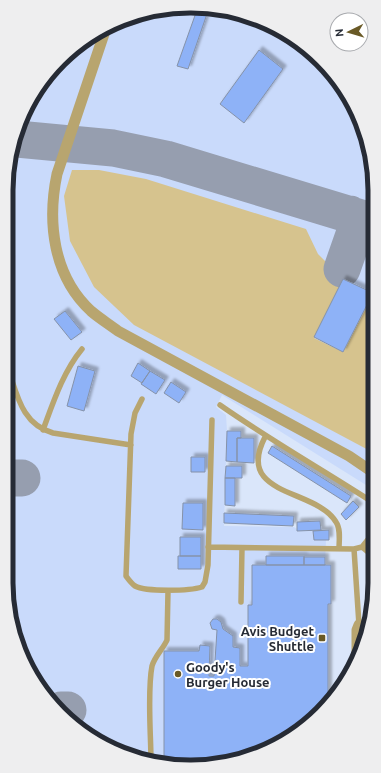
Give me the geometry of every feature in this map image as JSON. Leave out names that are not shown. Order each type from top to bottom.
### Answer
[{"type":"street","points":[[103,36],[56,174],[54,190],[52,225],[59,261],[78,297],[91,311],[118,331],[349,456],[368,469]]},
{"type":"street","points":[[356,645],[356,630],[363,625]]},
{"type":"lane","points":[[43,430],[60,387],[82,349]]},
{"type":"lane","points":[[13,383],[25,416],[43,430],[131,445]]},
{"type":"lane","points":[[142,399],[135,413],[131,445],[126,576],[136,587],[168,591],[202,587],[208,565],[212,420]]},
{"type":"lane","points":[[220,405],[265,437],[306,460],[368,499]]},
{"type":"lane","points":[[265,437],[259,453],[260,473],[268,482],[325,511],[336,522],[339,531],[339,549]]},
{"type":"lane","points":[[208,547],[354,549],[362,547],[368,540]]},
{"type":"lane","points":[[362,547],[368,552]]},
{"type":"lane","points":[[241,602],[242,548]]},
{"type":"lane","points":[[354,549],[363,625]]},
{"type":"lane","points":[[151,756],[152,666],[157,654],[164,647],[167,640],[168,591]]},
{"type":"shaded area","points":[[179,13],[202,13],[225,16],[248,22],[269,31],[299,50],[324,73],[350,112],[359,133],[365,156],[368,179],[368,486],[222,395],[216,407],[226,415],[227,431],[224,526],[294,527],[297,531],[313,531],[314,540],[326,540],[325,565],[331,565],[331,604],[328,604],[328,695],[324,700],[299,723],[269,742],[248,751],[225,757],[202,760],[179,760],[156,757],[133,751],[112,742],[92,730],[73,716],[50,691],[31,661],[22,640],[16,617],[13,594],[13,179],[16,156],[22,133],[31,112],[57,73],[73,57],[92,43],[112,31],[133,22],[156,16]]},
{"type":"shaded area","points":[[72,170],[99,170],[146,179],[306,229],[318,254],[343,279],[314,338],[343,352],[368,304],[368,450],[134,325],[94,287],[70,241],[64,196]]},
{"type":"building","points":[[196,13],[207,14],[188,69],[177,66]]},
{"type":"building","points":[[259,50],[283,69],[244,123],[220,104]]},
{"type":"building","points":[[343,279],[368,291],[368,303],[343,352],[314,337]]},
{"type":"building","points":[[65,311],[82,332],[71,340],[54,319]]},
{"type":"building","points":[[138,363],[150,371],[142,383],[131,376]]},
{"type":"building","points":[[78,366],[95,371],[84,411],[67,406]]},
{"type":"building","points":[[150,371],[165,380],[156,394],[141,384]]},
{"type":"building","points":[[171,382],[186,392],[179,403],[164,393]]},
{"type":"building","points":[[227,431],[241,431],[241,438],[237,438],[237,462],[226,461]]},
{"type":"building","points":[[237,438],[254,438],[254,463],[237,462]]},
{"type":"building","points":[[272,446],[351,496],[347,503],[268,453]]},
{"type":"building","points":[[191,457],[205,457],[205,472],[191,472]]},
{"type":"building","points":[[226,466],[242,466],[242,478],[225,478]]},
{"type":"building","points":[[225,478],[235,478],[235,506],[225,505]]},
{"type":"building","points":[[353,501],[359,507],[346,520],[341,514]]},
{"type":"building","points":[[183,503],[203,503],[203,530],[182,529]]},
{"type":"building","points":[[224,513],[294,516],[293,526],[224,523]]},
{"type":"building","points":[[320,521],[321,530],[297,531],[297,522]]},
{"type":"building","points":[[329,530],[329,540],[314,540],[313,531]]},
{"type":"building","points":[[180,537],[201,537],[201,556],[180,556]]},
{"type":"building","points":[[178,556],[201,556],[201,569],[178,569]]},
{"type":"building","points":[[266,556],[304,556],[304,565],[266,565]]},
{"type":"building","points":[[304,557],[325,557],[325,565],[304,565]]},
{"type":"building","points":[[252,565],[331,565],[331,604],[328,604],[328,695],[308,716],[299,723],[269,742],[248,751],[225,757],[202,760],[179,760],[164,758],[164,651],[199,651],[200,645],[210,646],[209,676],[214,676],[217,630],[212,629],[210,623],[213,619],[217,619],[221,622],[223,629],[233,636],[233,647],[240,648],[240,666],[248,666],[248,605],[252,605]]},
{"type":"taxiway","points":[[20,139],[113,148],[166,159],[368,220]]},
{"type":"taxiway","points":[[342,269],[357,226],[350,214]]},
{"type":"taxiway","points":[[13,478],[22,478]]},
{"type":"place","name":"Avis Budget Shuttle","points":[[322,638]]},
{"type":"place","name":"Goody's Burger House","points":[[178,674]]}]
